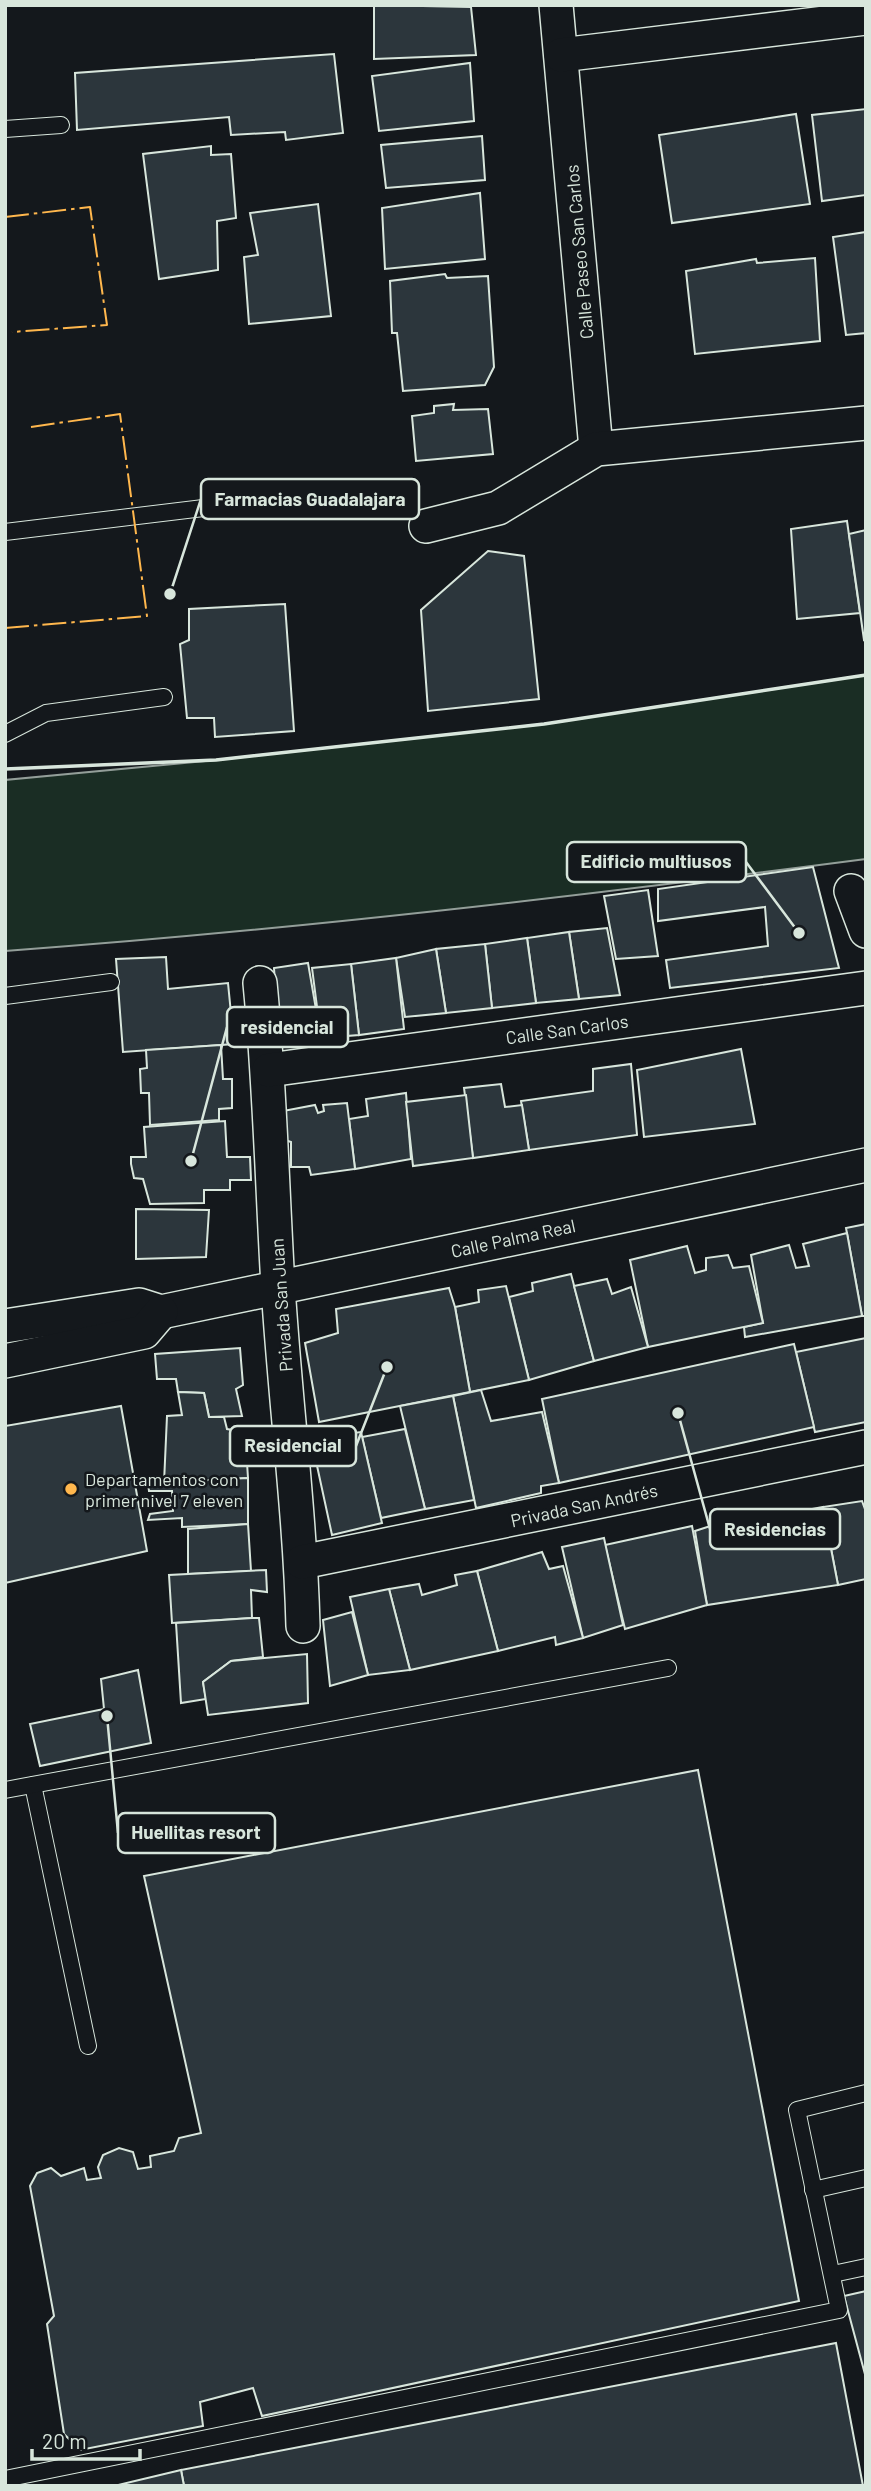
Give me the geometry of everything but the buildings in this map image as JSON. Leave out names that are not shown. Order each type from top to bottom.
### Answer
[{"type":"street","name":"Calle Paseo San Carlos","points":[[556,5],[596,449]]},
{"type":"street","points":[[561,55],[866,18]]},
{"type":"street","points":[[426,526],[498,508],[596,449],[866,423]]},
{"type":"street","points":[[851,891],[866,930]]},
{"type":"street","name":"Privada San Juan","points":[[260,984],[268,1070],[278,1287],[302,1562],[303,1626]]},
{"type":"street","name":"Calle San Carlos","points":[[268,1070],[866,988]]},
{"type":"street","name":"Calle Palma Real","points":[[5,1326],[139,1305],[161,1312],[866,1165]]},
{"type":"street","name":"Calle Palma Real","points":[[5,1361],[144,1332],[161,1312]]},
{"type":"street","name":"Privada San Andrés","points":[[302,1562],[866,1447]]},
{"type":"lane","points":[[5,129],[61,125]]},
{"type":"lane","points":[[5,532],[327,493]]},
{"type":"lane","points":[[5,734],[46,713],[164,697]]},
{"type":"lane","points":[[5,996],[111,982]]},
{"type":"lane","points":[[5,1790],[668,1668]]},
{"type":"lane","points":[[33,1785],[88,2046]]},
{"type":"lane","points":[[5,2479],[839,2310],[797,2110],[866,2093]]},
{"type":"lane","points":[[813,2190],[866,2178]]},
{"type":"lane","points":[[833,2274],[866,2267]]},
{"type":"green space","points":[[866,675],[866,859],[436,911],[5,951],[5,780],[544,724]]},
{"type":"wall","points":[[5,769],[216,760],[544,724],[866,675]]},
{"type":"power","points":[[5,217],[90,207],[107,325],[12,332]]},
{"type":"power","points":[[5,628],[147,616],[120,414],[31,427]]},
{"type":"place","name":"Farmacias Guadalajara","points":[[170,594]]},
{"type":"place","name":"Edificio multiusos","points":[[799,933]]},
{"type":"place","name":"residencial","points":[[191,1161]]},
{"type":"place","name":"Residencial","points":[[387,1367]]},
{"type":"place","name":"Residencias","points":[[678,1413]]},
{"type":"place","name":"Departamentos con primer nivel 7 eleven","points":[[71,1489]]},
{"type":"place","name":"Huellitas resort","points":[[107,1716]]}]
